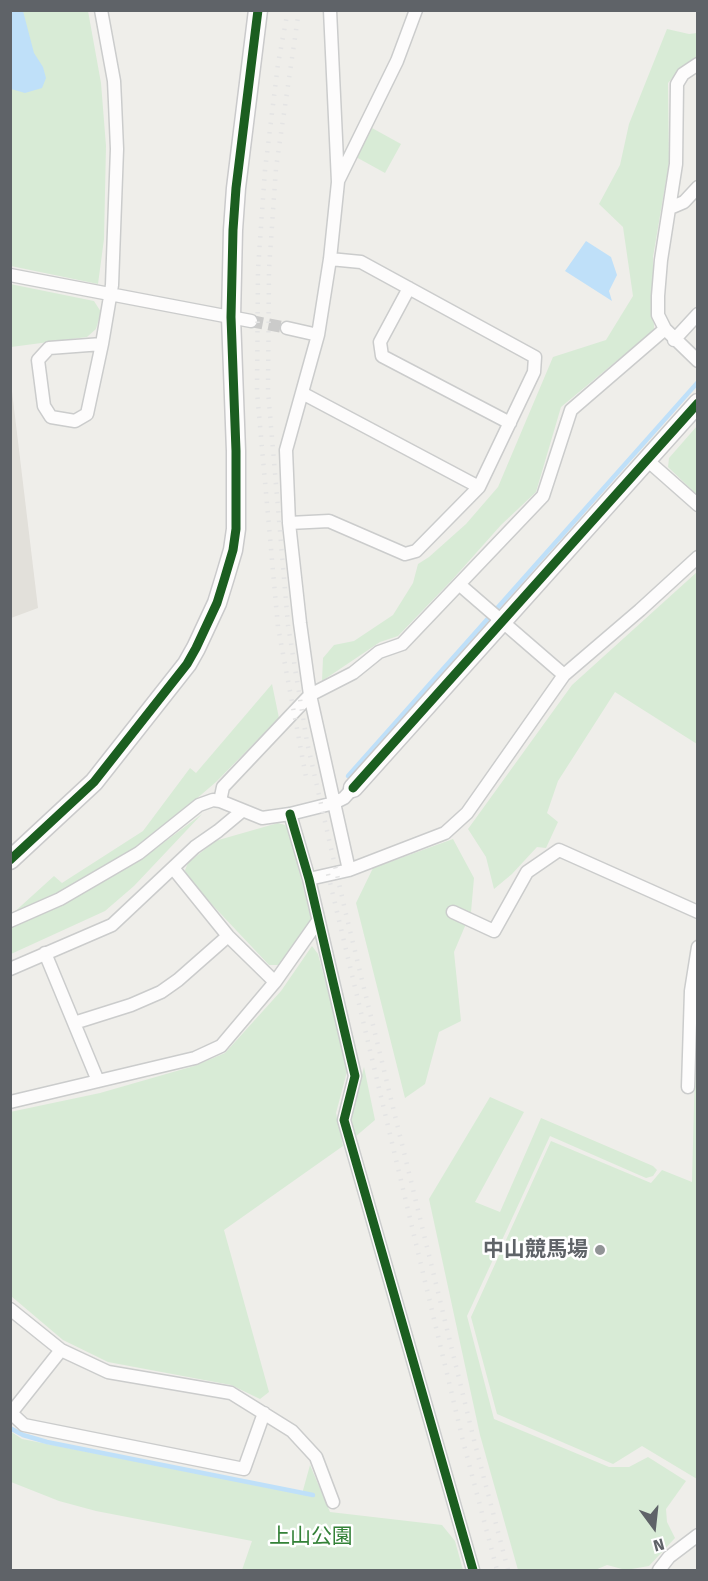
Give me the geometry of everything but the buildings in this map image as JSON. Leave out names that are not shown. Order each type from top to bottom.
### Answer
[{"type":"street","points":[[101,10],[114,81],[116,125],[115,237],[110,293],[102,344],[87,414],[75,421],[51,417],[44,406],[38,360],[49,348],[102,344]]},
{"type":"street","points":[[10,860],[94,782],[187,664],[217,603],[233,550],[236,529],[236,451],[231,317],[236,188],[258,10]]},
{"type":"street","points":[[330,10],[338,182],[330,259],[318,335],[286,450],[289,522],[310,695],[349,870]]},
{"type":"street","points":[[338,182],[397,61],[416,10]]},
{"type":"street","points":[[698,64],[683,74],[677,84],[676,164],[658,296],[658,315],[665,329],[698,361]]},
{"type":"street","points":[[670,208],[684,202],[698,187]]},
{"type":"street","points":[[289,522],[329,521],[405,554],[416,551],[479,487],[534,372],[535,357],[362,262],[330,259]]},
{"type":"street","points":[[10,275],[251,321]]},
{"type":"street","points":[[409,288],[380,342],[382,356],[510,423]]},
{"type":"street","points":[[674,340],[698,314]]},
{"type":"street","points":[[287,328],[318,335]]},
{"type":"street","points":[[220,801],[223,787],[310,695],[353,673],[379,652],[402,644],[460,585],[543,496],[571,410],[665,329]]},
{"type":"street","points":[[302,393],[479,487]]},
{"type":"street","points":[[10,921],[60,899],[139,853],[199,805],[220,801],[262,818],[291,814],[334,803],[344,798],[698,403]]},
{"type":"street","points":[[647,460],[698,505]]},
{"type":"street","points":[[309,879],[349,870],[445,833],[467,813],[564,675],[698,558]]},
{"type":"street","points":[[460,585],[564,675]]},
{"type":"street","points":[[10,969],[112,925],[195,847],[242,810]]},
{"type":"street","points":[[291,814],[309,879],[355,1076],[344,1120],[473,1570]]},
{"type":"street","points":[[453,912],[494,931],[527,872],[559,850],[698,912]]},
{"type":"street","points":[[173,868],[228,936],[275,982]]},
{"type":"street","points":[[10,1102],[195,1058],[221,1046],[275,982],[318,921]]},
{"type":"street","points":[[74,1023],[131,1005],[161,992],[228,936]]},
{"type":"street","points":[[688,1088],[691,992],[698,947]]},
{"type":"street","points":[[45,953],[98,1082]]},
{"type":"street","points":[[10,1309],[62,1350],[108,1372],[231,1393],[292,1431],[316,1457],[333,1502]]},
{"type":"street","points":[[62,1350],[11,1413],[24,1425],[244,1469],[264,1413]]},
{"type":"street","points":[[659,1570],[669,1557],[698,1535]]},
{"type":"shaded area","points":[[10,375],[38,608],[11,618],[10,618]]},
{"type":"green space","points":[[10,11],[88,11],[101,83],[106,146],[104,239],[98,284],[11,266]]},
{"type":"green space","points":[[667,29],[689,34],[697,33],[697,56],[680,69],[668,83],[669,163],[653,257],[654,330],[561,407],[536,492],[501,525],[398,636],[380,642],[322,681],[323,658],[334,645],[354,641],[393,615],[413,583],[418,564],[466,524],[498,487],[553,357],[606,340],[633,296],[623,227],[599,204],[620,165],[629,124]]},
{"type":"green space","points":[[372,128],[401,144],[385,173],[356,157]]},
{"type":"green space","points":[[10,284],[94,301],[101,312],[96,329],[87,337],[11,347]]},
{"type":"green space","points":[[697,426],[697,495],[668,467],[669,458]]},
{"type":"green space","points":[[697,572],[697,744],[615,692],[558,781],[547,813],[558,822],[546,848],[537,847],[512,874],[494,889],[486,857],[468,829],[572,685]]},
{"type":"green space","points":[[272,684],[279,718],[216,782],[138,849],[57,894],[11,915],[54,876],[62,883],[143,831],[190,768],[196,773]]},
{"type":"green space","points":[[202,814],[134,886],[105,911],[11,954],[11,926],[63,905],[143,858]]},
{"type":"green space","points":[[278,823],[285,825],[289,831],[311,919],[280,965],[269,965],[186,877],[185,870],[188,863],[215,841]]},
{"type":"green space","points":[[453,839],[474,878],[471,912],[454,952],[461,1021],[439,1032],[425,1084],[405,1098],[356,903],[373,868]]},
{"type":"green space","points":[[312,946],[318,954],[348,1068],[336,1113],[343,1146],[224,1230],[269,1392],[260,1399],[231,1385],[108,1362],[63,1340],[11,1296],[10,1112],[100,1093],[194,1066],[225,1053],[281,991]]},
{"type":"green space","name":"中山競馬場","points":[[697,990],[697,1479],[642,1446],[613,1464],[497,1414],[471,1317],[551,1141],[651,1183],[662,1170],[692,1182]]},
{"type":"green space","points":[[364,1067],[375,1120],[355,1137],[351,1117]]},
{"type":"green space","points":[[490,1097],[524,1112],[475,1202],[500,1212],[541,1118],[653,1166],[657,1170],[653,1176],[646,1178],[550,1136],[467,1316],[494,1419],[609,1467],[629,1467],[648,1457],[686,1481],[666,1509],[667,1522],[675,1538],[649,1566],[626,1570],[607,1565],[595,1570],[518,1570],[480,1435],[429,1199]]},
{"type":"green space","name":"上山公園","points":[[10,1431],[22,1439],[302,1494],[310,1465],[330,1512],[442,1525],[455,1541],[463,1570],[242,1570],[252,1541],[96,1511],[59,1501],[11,1482]]},
{"type":"water","points":[[10,11],[23,11],[34,53],[43,67],[46,78],[42,88],[25,93],[11,89]]},
{"type":"water","points":[[586,241],[611,257],[617,275],[609,291],[612,301],[565,271]]},
{"type":"waterway","points":[[348,776],[698,382]]},
{"type":"waterway","points":[[10,1428],[23,1435],[47,1442],[313,1495]]},
{"type":"tunnel","points":[[251,321],[287,328]]},
{"type":"railway","points":[[288,10],[278,64],[265,170],[258,269],[257,392],[278,627],[306,777]]},
{"type":"railway","points":[[299,10],[276,168],[269,269],[268,391],[288,625],[307,742],[345,910],[474,1440],[508,1570]]},
{"type":"railway","points":[[328,874],[463,1441],[497,1570]]},
{"type":"cycle path","points":[[10,860],[94,782],[187,664],[217,603],[233,550],[236,529],[236,451],[231,317],[233,230],[258,10]]},
{"type":"cycle path","points":[[353,788],[698,403]]},
{"type":"cycle path","points":[[290,814],[309,879],[355,1076],[344,1120],[473,1570]]},
{"type":"place","name":"中山競馬場","points":[[600,1250]]}]
